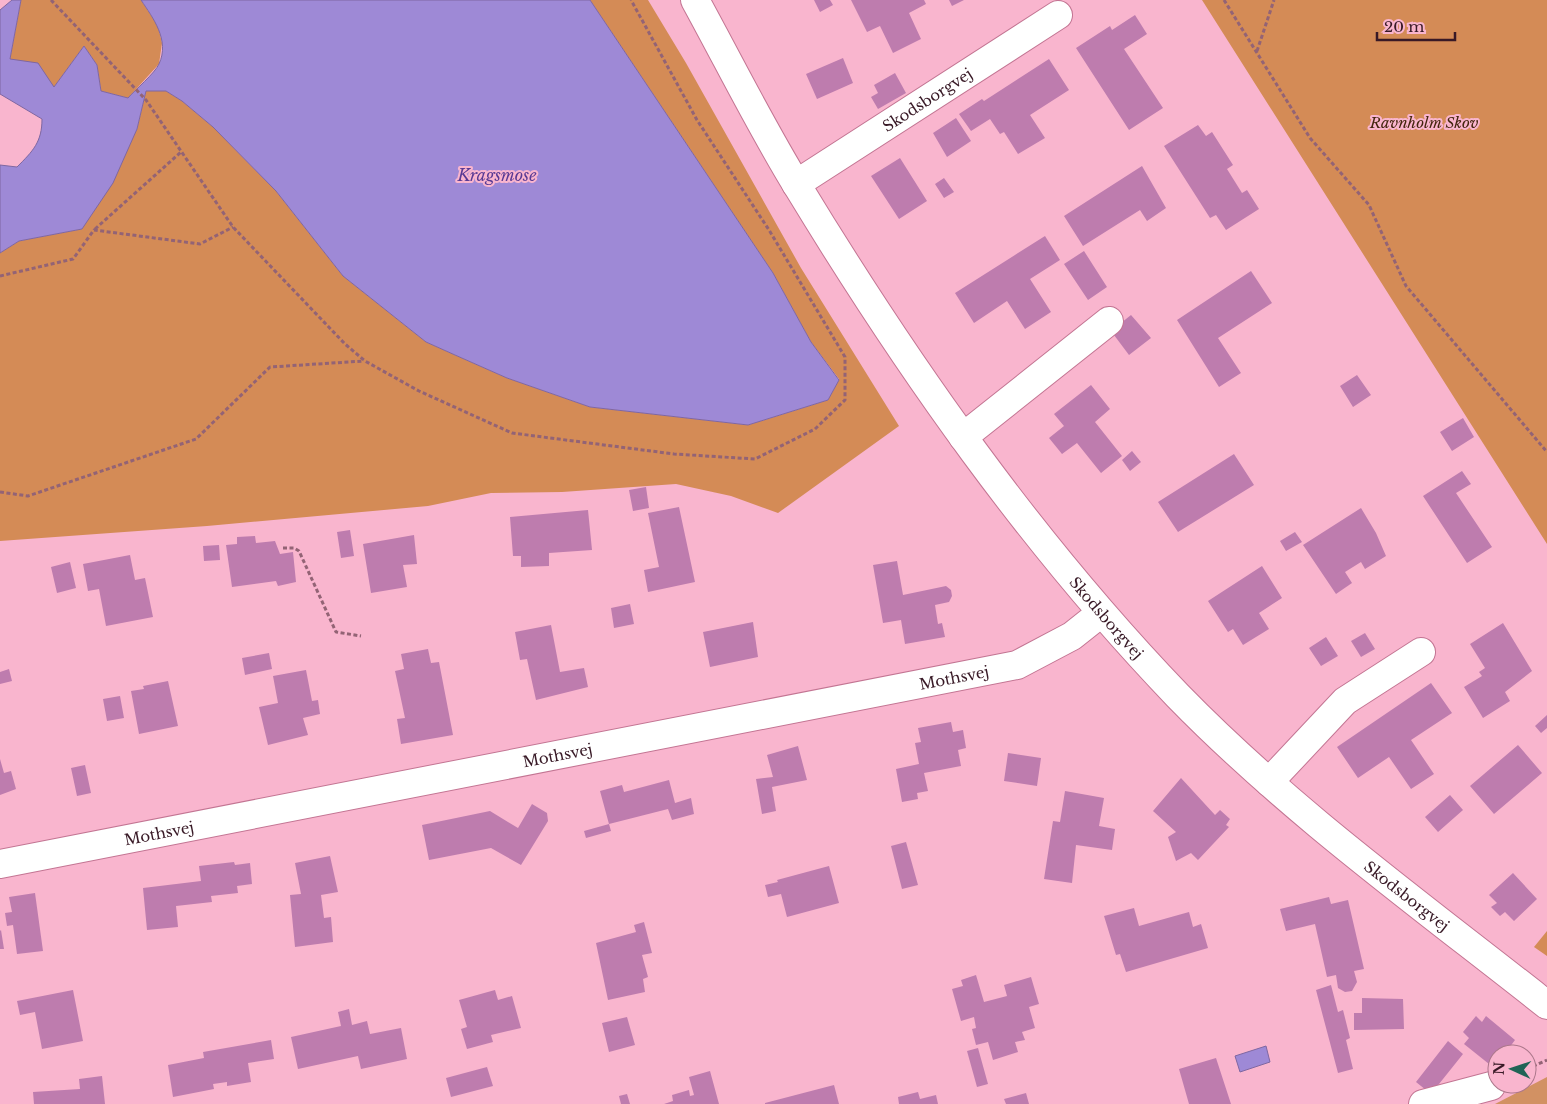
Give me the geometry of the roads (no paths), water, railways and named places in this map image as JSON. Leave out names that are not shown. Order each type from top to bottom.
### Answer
[{"type":"street","name":"Skodsborgvej","points":[[695,0],[796,184],[886,328],[963,437],[1101,613],[1178,696],[1269,782],[1322,827],[1547,1005]]},
{"type":"street","name":"Skodsborgvej","points":[[796,184],[1058,15]]},
{"type":"street","points":[[963,437],[1109,321]]},
{"type":"street","name":"Mothsvej","points":[[0,864],[1017,665],[1072,636],[1101,613]]},
{"type":"street","points":[[1269,782],[1345,701],[1421,652]]},
{"type":"street","points":[[1423,1104],[1487,1087]]},
{"type":"water","name":"Kragsmose","points":[[12,0],[21,0],[10,59],[38,63],[54,87],[84,46],[97,65],[101,91],[128,98],[153,72],[159,64],[162,55],[163,46],[159,30],[141,0],[590,0],[773,273],[811,342],[839,380],[828,400],[748,425],[590,407],[507,378],[426,342],[343,276],[276,191],[213,127],[182,101],[166,91],[146,91],[137,129],[113,183],[82,229],[19,241],[0,253],[0,165],[17,167],[36,146],[42,127],[42,119],[0,94],[0,10]]},
{"type":"water","points":[[1266,1046],[1270,1062],[1240,1072],[1235,1056]]},
{"type":"park label","name":"Ravnholm Skov","points":[[1424,122]]}]
